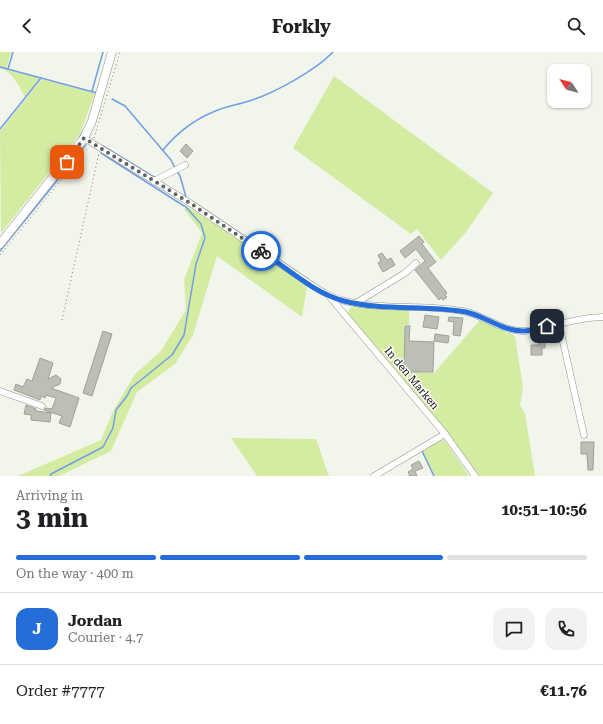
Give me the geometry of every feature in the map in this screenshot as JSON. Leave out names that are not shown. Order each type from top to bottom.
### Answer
[{"type":"main road","points":[[0,244],[88,140],[112,52]]},
{"type":"street","points":[[88,140],[154,181],[329,296],[356,303],[468,312],[499,325],[524,331],[603,317]]},
{"type":"street","points":[[154,181],[185,165]]},
{"type":"street","points":[[356,303],[404,273],[416,262]]},
{"type":"street","name":"In den Marken","points":[[329,296],[339,310],[381,356],[445,434],[475,476]]},
{"type":"street","points":[[339,310],[344,301]]},
{"type":"street","points":[[559,324],[584,435]]},
{"type":"street","points":[[0,391],[42,406]]},
{"type":"street","points":[[374,476],[445,434]]},
{"type":"path","points":[[0,255],[88,140],[105,106],[120,52]]},
{"type":"path","points":[[62,320],[99,147]]},
{"type":"green space","points":[[0,52],[11,52],[7,66],[8,69],[41,78],[25,97],[12,76],[0,68]]},
{"type":"green space","points":[[334,76],[493,193],[466,232],[441,260],[417,229],[411,234],[293,148]]},
{"type":"green space","points":[[42,79],[95,93],[80,134],[1,233],[0,131]]},
{"type":"green space","points":[[188,207],[256,250],[307,286],[302,317],[217,256],[193,335],[175,364],[137,392],[111,451],[59,476],[18,476],[101,440],[113,411],[135,374],[161,351],[186,310],[184,280],[202,233],[184,209]]},
{"type":"green space","points":[[351,307],[409,310],[409,325],[404,325],[404,372],[434,373],[480,320],[515,336],[523,387],[520,405],[525,414],[535,476],[477,476],[415,393],[347,314]]},
{"type":"green space","points":[[231,438],[316,439],[329,476],[257,476]]},
{"type":"green space","points":[[442,440],[445,441],[469,476],[435,476],[422,451]]},
{"type":"building","points":[[186,144],[193,151],[187,158],[180,151]]},
{"type":"building","points":[[419,236],[424,242],[422,244],[436,262],[428,268],[447,293],[445,295],[447,297],[443,300],[441,298],[439,300],[415,270],[425,261],[416,249],[405,258],[400,251]]},
{"type":"building","points":[[382,253],[387,260],[391,258],[395,265],[383,272],[378,263],[381,261],[378,255]]},
{"type":"building","points":[[425,315],[439,317],[437,329],[423,327]]},
{"type":"building","points":[[449,317],[463,318],[460,336],[453,335],[454,322],[448,321]]},
{"type":"building","points":[[405,326],[410,326],[409,341],[434,342],[433,372],[404,372]]},
{"type":"building","points":[[103,331],[112,334],[92,396],[83,393]]},
{"type":"building","points":[[435,334],[449,336],[448,343],[434,341]]},
{"type":"building","points":[[539,341],[545,341],[545,348],[542,348],[542,355],[531,355],[531,345],[539,345]]},
{"type":"building","points":[[40,358],[53,363],[48,379],[56,375],[61,379],[60,384],[51,388],[79,398],[70,427],[59,423],[62,416],[44,410],[46,408],[52,409],[56,398],[46,395],[45,398],[41,396],[40,400],[14,390],[16,384],[23,387],[27,379],[32,381]]},
{"type":"building","points":[[26,405],[36,409],[36,411],[51,413],[50,422],[31,420],[31,415],[24,414]]},
{"type":"building","points":[[581,442],[594,442],[593,470],[588,470],[587,454],[581,454]]},
{"type":"building","points":[[419,461],[423,468],[415,471],[417,476],[410,476],[408,472],[413,469],[411,465]]},
{"type":"waterway","points":[[8,69],[13,52]]},
{"type":"waterway","points":[[92,91],[103,52]]},
{"type":"waterway","points":[[163,150],[192,123],[206,115],[226,107],[259,98],[294,81],[333,52]]},
{"type":"waterway","points":[[0,67],[97,93]]},
{"type":"waterway","points":[[0,129],[41,78]]},
{"type":"waterway","points":[[112,99],[125,106],[171,160],[175,168]]},
{"type":"waterway","points":[[79,138],[83,131]]},
{"type":"waterway","points":[[0,251],[86,145]]},
{"type":"waterway","points":[[103,146],[156,177]]},
{"type":"waterway","points":[[101,153],[184,206]]},
{"type":"waterway","points":[[177,171],[186,197]]},
{"type":"waterway","points":[[195,203],[308,279]]},
{"type":"waterway","points":[[50,476],[51,474],[103,447],[113,428],[116,410],[127,396],[131,388],[172,355],[184,335],[196,264],[205,238],[201,224],[185,206]]},
{"type":"waterway","points":[[422,451],[434,476]]},
{"type":"way so far","points":[[67,162],[84,138],[190,203],[261,251]]},
{"type":"route","points":[[261,251],[329,296],[344,301],[366,305],[442,309],[468,312],[499,325],[524,331],[547,326]]}]
